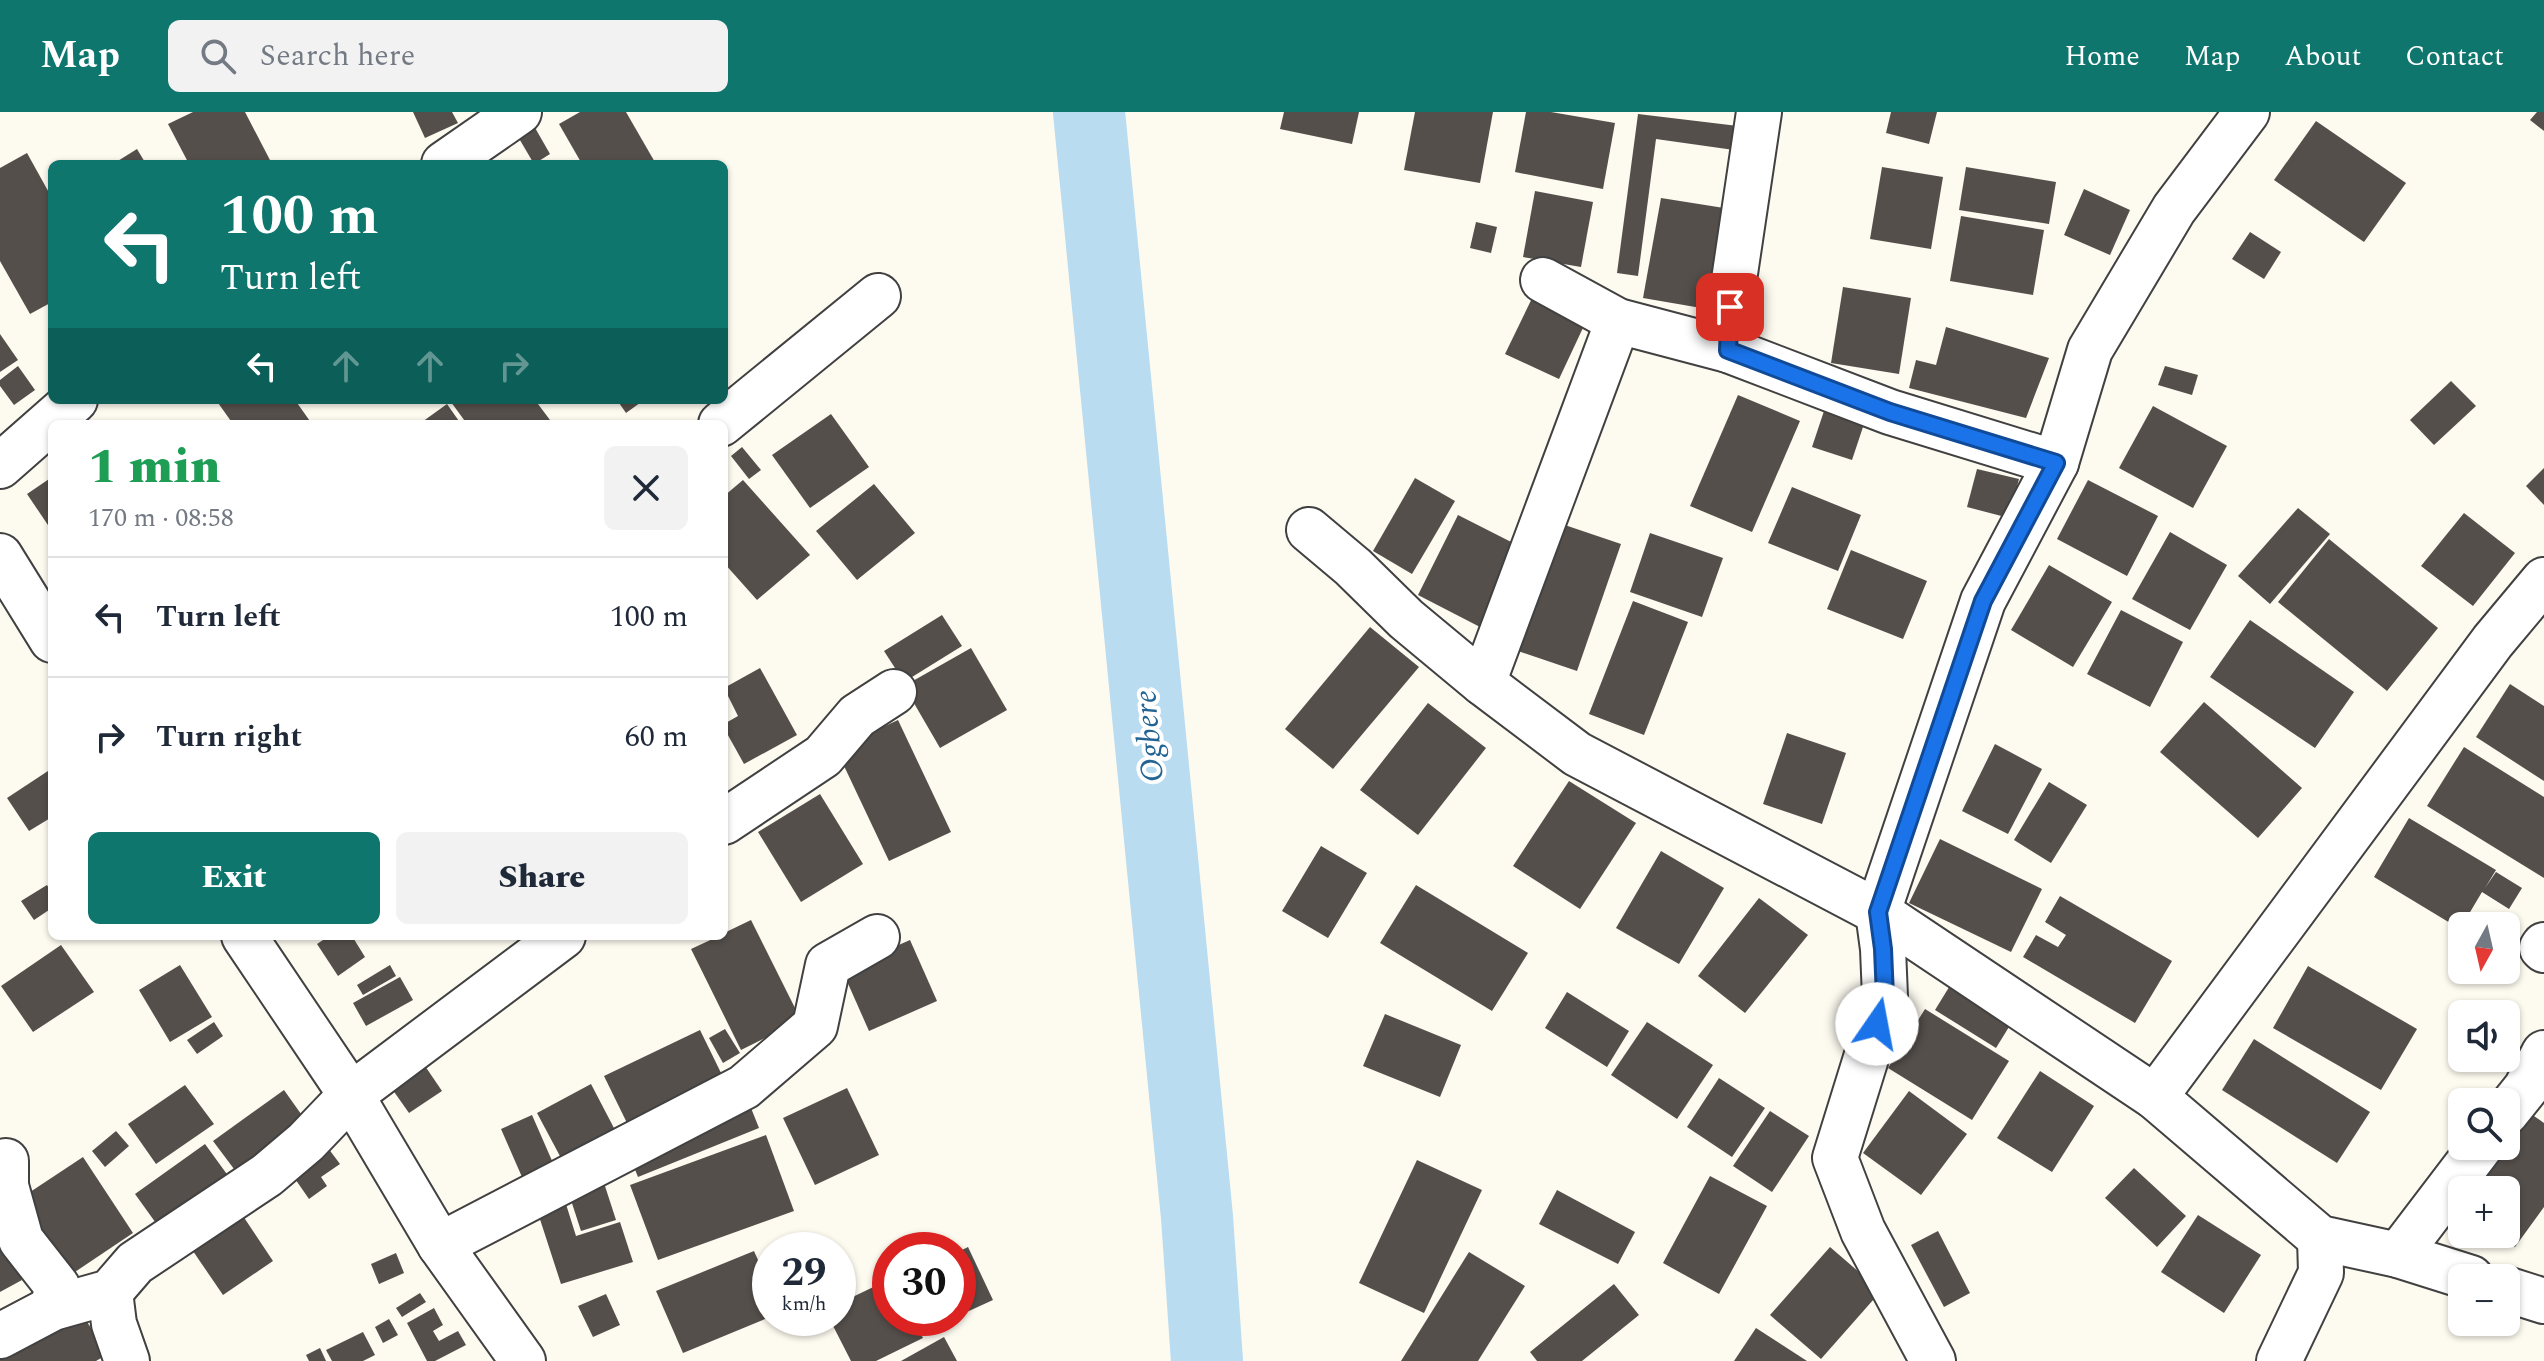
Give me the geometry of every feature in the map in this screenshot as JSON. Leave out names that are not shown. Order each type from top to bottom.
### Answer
[{"type":"street","points":[[450,160],[519,112]]},
{"type":"street","points":[[1728,350],[1730,307],[1759,112]]},
{"type":"street","points":[[1933,1361],[1863,1231],[1835,1158],[1885,997],[1878,912],[1983,601],[2056,463],[2090,350],[2174,209],[2247,112]]},
{"type":"street","points":[[1543,280],[1618,321],[1728,350],[1890,412],[2056,463]]},
{"type":"street","points":[[726,420],[878,296]]},
{"type":"street","points":[[1483,683],[1618,321]]},
{"type":"street","points":[[52,420],[70,404]]},
{"type":"street","points":[[0,466],[48,424]]},
{"type":"street","points":[[1309,530],[1353,567],[1406,619],[1483,683],[1577,754],[1878,912],[2155,1097],[2320,1238],[2398,1255],[2448,1271]]},
{"type":"street","points":[[0,556],[48,634]]},
{"type":"street","points":[[2155,1097],[2493,641],[2544,580]]},
{"type":"street","points":[[728,819],[823,756],[857,716],[894,692]]},
{"type":"street","points":[[440,1245],[744,1087],[815,1026],[828,965],[877,937]]},
{"type":"street","points":[[247,940],[351,1095],[440,1245],[523,1361]]},
{"type":"street","points":[[0,1336],[53,1308],[110,1292],[135,1263],[267,1175],[306,1142],[351,1095],[558,940]]},
{"type":"street","points":[[2520,1096],[2544,1053]]},
{"type":"street","points":[[2398,1255],[2470,1160]]},
{"type":"street","points":[[6,1161],[6,1186],[21,1240],[57,1286],[53,1308]]},
{"type":"street","points":[[2279,1361],[2321,1273],[2320,1238]]},
{"type":"street","points":[[110,1292],[114,1324],[127,1361]]},
{"type":"street","points":[[2520,1293],[2544,1301]]},
{"type":"building","points":[[193,112],[245,112],[270,160],[187,160],[168,124]]},
{"type":"building","points":[[413,112],[452,112],[458,123],[425,138]]},
{"type":"building","points":[[580,112],[626,112],[654,160],[580,160],[559,124]]},
{"type":"building","points":[[1284,112],[1359,112],[1352,144],[1280,129]]},
{"type":"building","points":[[1415,112],[1493,112],[1480,183],[1404,170]]},
{"type":"building","points":[[1526,112],[1551,112],[1615,123],[1603,189],[1515,172]]},
{"type":"building","points":[[1891,112],[1937,112],[1929,144],[1886,133]]},
{"type":"building","points":[[2537,112],[2544,112],[2544,131],[2530,120]]},
{"type":"building","points":[[1638,114],[1738,126],[1734,150],[1656,139],[1638,276],[1617,273]]},
{"type":"building","points":[[2316,121],[2406,183],[2364,242],[2274,180]]},
{"type":"building","points":[[534,126],[550,154],[540,160],[532,160],[517,135]]},
{"type":"building","points":[[137,149],[144,160],[119,160]]},
{"type":"building","points":[[27,153],[48,191],[48,304],[30,314],[0,261],[0,168]]},
{"type":"building","points":[[1882,167],[1943,177],[1931,249],[1870,239]]},
{"type":"building","points":[[1966,167],[2056,182],[2049,224],[1959,210]]},
{"type":"building","points":[[2084,189],[2130,210],[2110,255],[2064,235]]},
{"type":"building","points":[[1535,191],[1593,202],[1581,267],[1523,257]]},
{"type":"building","points":[[1661,198],[1724,208],[1707,309],[1643,298]]},
{"type":"building","points":[[1961,216],[2044,230],[2033,295],[1950,281]]},
{"type":"building","points":[[1476,222],[1497,227],[1491,253],[1470,248]]},
{"type":"building","points":[[2250,232],[2281,252],[2264,279],[2232,259]]},
{"type":"building","points":[[1843,287],[1911,298],[1899,374],[1831,363]]},
{"type":"building","points":[[1536,290],[1589,315],[1559,379],[1505,354]]},
{"type":"building","points":[[1946,327],[2049,358],[2026,418],[1909,388],[1916,360],[1936,365]]},
{"type":"building","points":[[0,334],[18,360],[0,372]]},
{"type":"building","points":[[18,366],[35,390],[14,405],[0,386],[0,380]]},
{"type":"building","points":[[2165,366],[2198,375],[2192,395],[2158,385]]},
{"type":"building","points":[[2451,381],[2476,406],[2434,445],[2410,420]]},
{"type":"building","points":[[1738,395],[1800,421],[1752,532],[1690,506]]},
{"type":"building","points":[[219,404],[298,404],[309,420],[230,420]]},
{"type":"building","points":[[447,404],[458,420],[425,420]]},
{"type":"building","points":[[452,404],[538,404],[550,420],[464,420]]},
{"type":"building","points":[[620,404],[638,404],[626,413]]},
{"type":"building","points":[[2153,406],[2227,446],[2193,508],[2119,468]]},
{"type":"building","points":[[1825,408],[1865,421],[1852,460],[1812,447]]},
{"type":"building","points":[[831,414],[869,467],[810,508],[772,455]]},
{"type":"building","points":[[742,447],[761,470],[749,479],[731,456]]},
{"type":"building","points":[[2544,468],[2544,505],[2526,486]]},
{"type":"building","points":[[1977,469],[2019,479],[2009,518],[1967,507]]},
{"type":"building","points":[[1415,478],[1455,501],[1412,574],[1373,551]]},
{"type":"building","points":[[48,480],[48,525],[27,494]]},
{"type":"building","points":[[743,480],[810,555],[757,600],[728,567],[728,493]]},
{"type":"building","points":[[2088,480],[2158,516],[2127,576],[2057,539]]},
{"type":"building","points":[[874,484],[915,533],[857,580],[816,531]]},
{"type":"building","points":[[1792,487],[1861,515],[1838,571],[1768,543]]},
{"type":"building","points":[[2298,508],[2330,534],[2270,604],[2238,576]]},
{"type":"building","points":[[2464,513],[2515,553],[2473,606],[2421,566]]},
{"type":"building","points":[[1458,515],[1521,547],[1480,627],[1418,595]]},
{"type":"building","points":[[1547,519],[1621,544],[1577,671],[1503,646]]},
{"type":"building","points":[[2170,532],[2227,565],[2190,630],[2132,599]]},
{"type":"building","points":[[1650,533],[1723,558],[1702,617],[1630,592]]},
{"type":"building","points":[[2329,539],[2438,628],[2387,691],[2278,602]]},
{"type":"building","points":[[1851,550],[1927,581],[1903,639],[1827,609]]},
{"type":"building","points":[[2049,565],[2112,602],[2073,667],[2011,630]]},
{"type":"building","points":[[1633,601],[1688,622],[1644,735],[1589,714]]},
{"type":"building","points":[[2121,610],[2183,642],[2150,707],[2087,674]]},
{"type":"building","points":[[942,615],[962,646],[904,682],[884,651]]},
{"type":"building","points":[[2250,620],[2354,692],[2315,748],[2210,677]]},
{"type":"building","points":[[1370,627],[1419,667],[1333,769],[1285,729]]},
{"type":"building","points":[[971,648],[1007,710],[940,748],[904,686]]},
{"type":"building","points":[[760,668],[797,735],[744,764],[728,735],[728,722],[738,716],[728,696],[728,686]]},
{"type":"building","points":[[2510,684],[2544,706],[2544,781],[2476,737]]},
{"type":"building","points":[[2204,702],[2302,788],[2258,838],[2160,752]]},
{"type":"building","points":[[1428,703],[1486,748],[1418,835],[1360,790]]},
{"type":"building","points":[[898,720],[951,832],[889,861],[836,749]]},
{"type":"building","points":[[1787,733],[1846,753],[1822,824],[1763,804]]},
{"type":"building","points":[[1995,744],[2042,769],[2008,834],[1962,811]]},
{"type":"building","points":[[2464,747],[2544,797],[2544,878],[2427,806]]},
{"type":"building","points":[[48,771],[48,819],[29,831],[7,798]]},
{"type":"building","points":[[1569,781],[1636,823],[1580,909],[1513,866]]},
{"type":"building","points":[[2049,782],[2087,805],[2051,863],[2014,840]]},
{"type":"building","points":[[820,794],[863,864],[801,902],[758,832]]},
{"type":"building","points":[[2409,818],[2496,870],[2485,888],[2496,872],[2522,888],[2509,909],[2482,892],[2470,912],[2448,912],[2448,922],[2374,877]]},
{"type":"building","points":[[1940,839],[2042,889],[2011,952],[1909,903]]},
{"type":"building","points":[[1321,846],[1367,873],[1328,938],[1282,911]]},
{"type":"building","points":[[1661,851],[1724,888],[1679,964],[1616,928]]},
{"type":"building","points":[[1416,885],[1528,953],[1492,1011],[1380,943]]},
{"type":"building","points":[[48,887],[48,911],[34,920],[21,901]]},
{"type":"building","points":[[2060,896],[2172,961],[2135,1023],[2023,957],[2036,935],[2058,947],[2066,935],[2045,922]]},
{"type":"building","points":[[1759,898],[1808,935],[1745,1013],[1698,976]]},
{"type":"building","points":[[751,920],[801,1020],[741,1050],[691,949],[710,940],[728,940],[728,931]]},
{"type":"building","points":[[323,940],[354,940],[365,957],[338,976],[317,944]]},
{"type":"building","points":[[910,940],[937,1001],[869,1031],[842,970]]},
{"type":"building","points":[[61,945],[94,992],[33,1032],[1,986]]},
{"type":"building","points":[[180,965],[212,1017],[170,1042],[139,990]]},
{"type":"building","points":[[390,965],[396,976],[363,995],[357,985]]},
{"type":"building","points":[[2308,966],[2417,1029],[2381,1090],[2273,1028]]},
{"type":"building","points":[[400,977],[413,1000],[366,1026],[353,1003]]},
{"type":"building","points":[[1951,984],[2012,1022],[1996,1048],[1935,1010]]},
{"type":"building","points":[[1567,992],[1629,1031],[1607,1067],[1545,1028]]},
{"type":"building","points":[[1925,1009],[2009,1061],[1972,1120],[1888,1068]]},
{"type":"building","points":[[1385,1014],[1461,1045],[1440,1097],[1363,1066]]},
{"type":"building","points":[[214,1022],[223,1036],[197,1054],[187,1040]]},
{"type":"building","points":[[1647,1022],[1713,1065],[1677,1119],[1611,1075]]},
{"type":"building","points":[[725,1029],[740,1053],[723,1063],[709,1038]]},
{"type":"building","points":[[700,1030],[723,1077],[627,1123],[604,1076]]},
{"type":"building","points":[[2254,1039],[2370,1112],[2337,1163],[2222,1090]]},
{"type":"building","points":[[423,1063],[442,1091],[409,1113],[390,1086]]},
{"type":"building","points":[[2040,1071],[2094,1106],[2052,1172],[1997,1138]]},
{"type":"building","points":[[1719,1078],[1765,1108],[1732,1157],[1687,1127]]},
{"type":"building","points":[[591,1084],[615,1130],[561,1158],[537,1113]]},
{"type":"building","points":[[185,1085],[214,1124],[156,1164],[128,1124]]},
{"type":"building","points":[[847,1088],[879,1155],[815,1185],[783,1118]]},
{"type":"building","points":[[284,1090],[306,1121],[243,1181],[213,1141]]},
{"type":"building","points":[[1909,1091],[1967,1134],[1921,1195],[1863,1153]]},
{"type":"building","points":[[751,1108],[759,1128],[638,1177],[630,1157]]},
{"type":"building","points":[[1770,1111],[1809,1136],[1772,1192],[1733,1166]]},
{"type":"building","points":[[2531,1114],[2544,1123],[2544,1207],[2520,1240],[2520,1176],[2486,1176],[2498,1160],[2520,1160],[2520,1129]]},
{"type":"building","points":[[532,1115],[553,1163],[522,1177],[501,1129]]},
{"type":"building","points":[[116,1131],[129,1146],[105,1167],[92,1151]]},
{"type":"building","points":[[766,1135],[794,1211],[658,1260],[630,1185]]},
{"type":"building","points":[[205,1144],[229,1177],[158,1226],[135,1194]]},
{"type":"building","points":[[328,1148],[340,1164],[321,1177],[327,1186],[309,1199],[291,1173]]},
{"type":"building","points":[[83,1157],[133,1233],[63,1280],[12,1204]]},
{"type":"building","points":[[1417,1160],[1482,1190],[1424,1313],[1359,1283]]},
{"type":"building","points":[[2134,1168],[2186,1216],[2157,1247],[2105,1198]]},
{"type":"building","points":[[1710,1176],[1767,1206],[1719,1294],[1663,1263]]},
{"type":"building","points":[[604,1183],[616,1220],[581,1231],[569,1194]]},
{"type":"building","points":[[1557,1190],[1635,1232],[1618,1264],[1539,1224]]},
{"type":"building","points":[[233,1201],[273,1261],[223,1295],[182,1235]]},
{"type":"building","points":[[565,1201],[576,1236],[620,1222],[633,1262],[561,1284],[537,1210]]},
{"type":"building","points":[[2198,1215],[2261,1255],[2224,1313],[2161,1272]]},
{"type":"building","points":[[1938,1231],[1970,1293],[1944,1307],[1911,1245]]},
{"type":"building","points":[[0,1241],[22,1280],[0,1292]]},
{"type":"building","points":[[1830,1247],[1881,1291],[1821,1359],[1770,1315]]},
{"type":"building","points":[[752,1252],[752,1324],[683,1353],[656,1291]]},
{"type":"building","points":[[1469,1252],[1525,1286],[1478,1361],[1401,1361]]},
{"type":"building","points":[[396,1253],[404,1273],[379,1284],[371,1264]]},
{"type":"building","points":[[976,1264],[993,1300],[976,1308]]},
{"type":"building","points":[[1614,1284],[1639,1315],[1582,1361],[1537,1361],[1530,1352]]},
{"type":"building","points":[[872,1288],[872,1336],[923,1338],[876,1361],[851,1361],[838,1336],[856,1336],[856,1295]]},
{"type":"building","points":[[420,1293],[426,1302],[402,1317],[396,1308]]},
{"type":"building","points":[[606,1294],[620,1325],[593,1337],[578,1306]]},
{"type":"building","points":[[78,1308],[108,1354],[96,1361],[0,1361],[0,1358]]},
{"type":"building","points":[[434,1308],[443,1325],[433,1331],[439,1341],[458,1331],[466,1345],[435,1361],[427,1361],[407,1323]]},
{"type":"building","points":[[389,1319],[398,1335],[383,1343],[375,1327]]},
{"type":"building","points":[[1756,1328],[1807,1361],[1734,1361]]},
{"type":"building","points":[[363,1332],[375,1355],[363,1361],[332,1361],[326,1350]]},
{"type":"building","points":[[944,1337],[957,1361],[901,1361]]},
{"type":"building","points":[[320,1348],[326,1361],[309,1361],[306,1355]]},
{"type":"waterway","name":"Ogbere","points":[[1089,112],[1197,1217],[1207,1361]]},
{"type":"route","points":[[1730,307],[1728,350],[1890,412],[2056,463],[1983,601],[1878,912],[1885,997],[1877,1024]]}]
